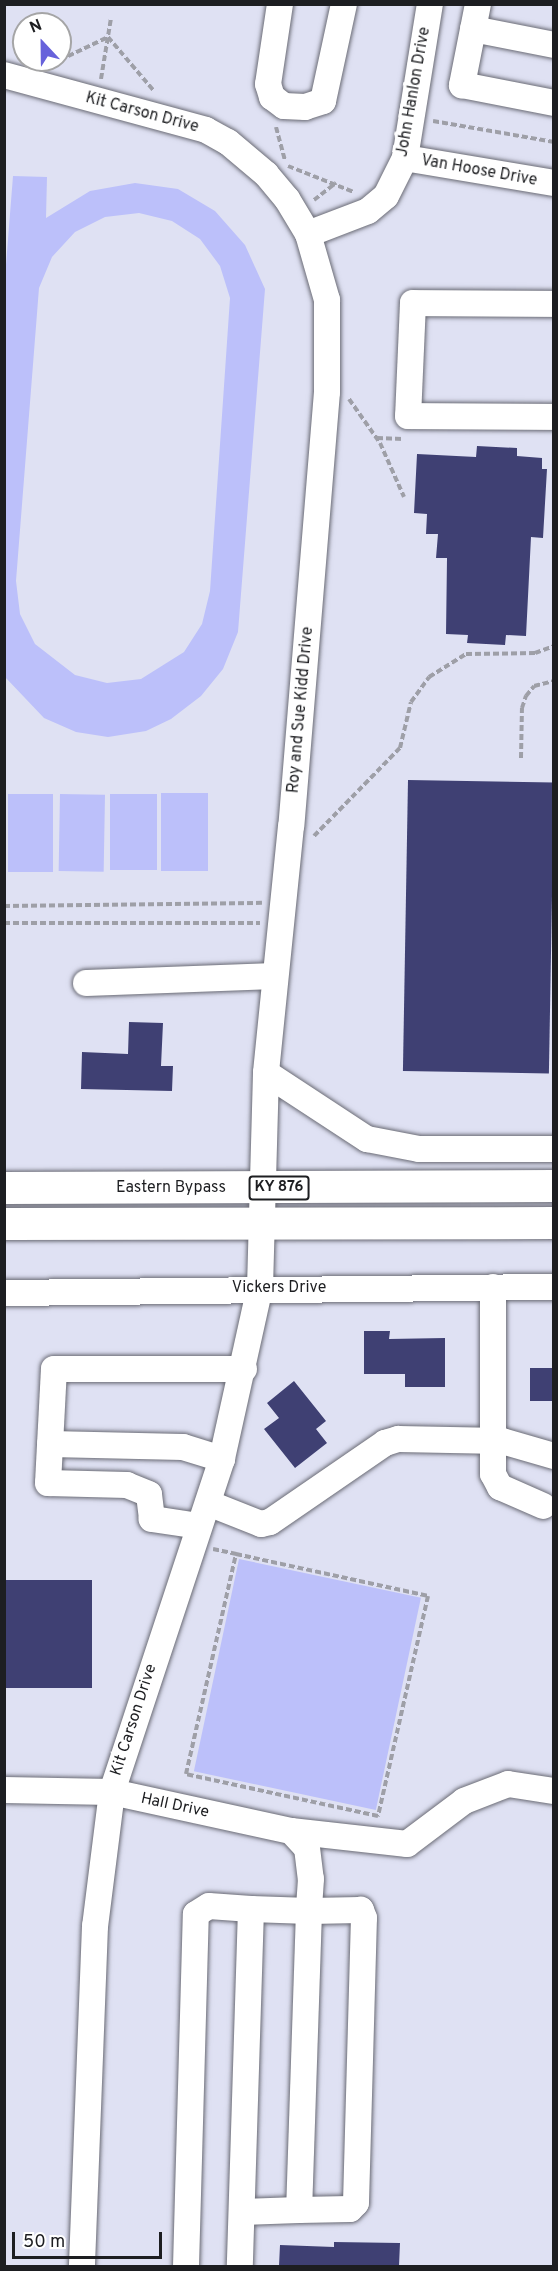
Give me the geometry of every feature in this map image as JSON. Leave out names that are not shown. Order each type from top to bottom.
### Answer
[{"type":"main road","name":"Eastern Bypass","points":[[4,1188],[554,1186]]},
{"type":"main road","name":"KY 876","points":[[4,1224],[554,1223]]},
{"type":"street","points":[[280,4],[268,84],[272,97],[284,106],[305,107],[323,102],[344,4]]},
{"type":"street","name":"John Hanlon Drive","points":[[308,234],[368,211],[386,196],[405,158],[430,4]]},
{"type":"street","points":[[478,4],[462,85],[554,103]]},
{"type":"street","points":[[473,30],[554,45]]},
{"type":"street","name":"Kit Carson Drive","points":[[4,75],[206,130],[228,142],[266,174],[287,199],[308,234]]},
{"type":"street","name":"Van Hoose Drive","points":[[405,158],[538,188]]},
{"type":"street","name":"Roy and Sue Kidd Drive","points":[[260,1188],[266,1073],[291,826],[327,392],[327,300],[308,234]]},
{"type":"street","points":[[554,304],[413,303],[408,416],[554,417]]},
{"type":"street","points":[[86,984],[275,976]]},
{"type":"street","points":[[266,1073],[367,1139],[418,1149],[554,1149]]},
{"type":"street","name":"Kit Carson Drive","points":[[82,2266],[95,1926],[112,1792],[205,1526],[222,1459],[244,1369],[260,1287],[260,1188]]},
{"type":"street","name":"Vickers Drive","points":[[4,1293],[260,1287],[554,1287]]},
{"type":"street","points":[[493,1287],[495,1481],[543,1506]]},
{"type":"street","points":[[244,1369],[54,1369],[48,1483],[127,1485],[148,1494],[152,1519],[205,1526],[261,1524],[270,1522],[385,1443],[398,1439],[493,1441],[554,1456]]},
{"type":"street","points":[[50,1444],[183,1447],[222,1459]]},
{"type":"street","name":"Hall Drive","points":[[4,1790],[112,1792],[291,1831],[407,1844],[464,1801],[508,1784],[554,1791]]},
{"type":"street","points":[[291,1831],[307,1848],[311,1878],[299,2210]]},
{"type":"street","points":[[186,2266],[196,1914],[209,1906],[309,1911],[361,1910],[364,1918],[358,2192],[350,2209],[242,2212]]},
{"type":"street","points":[[240,2266],[250,1909]]},
{"type":"path","points":[[101,79],[111,18]]},
{"type":"path","points":[[72,54],[108,37]]},
{"type":"path","points":[[108,37],[154,91]]},
{"type":"path","points":[[274,116],[286,165],[354,192]]},
{"type":"path","points":[[432,121],[554,142]]},
{"type":"path","points":[[314,200],[336,183]]},
{"type":"path","points":[[347,396],[380,443],[404,497]]},
{"type":"path","points":[[314,837],[400,748],[411,702],[429,677],[466,654],[535,653],[554,646]]},
{"type":"path","points":[[521,758],[522,708],[526,696],[534,686],[554,681]]},
{"type":"path","points":[[4,906],[264,903]]},
{"type":"path","points":[[4,923],[261,923]]},
{"type":"path","points":[[205,1526],[236,1554],[428,1596],[412,1652],[378,1816],[186,1774],[236,1554]]},
{"type":"shaded area","points":[[5,5],[553,5],[553,2266],[5,2266]]},
{"type":"shaded area","points":[[13,176],[47,177],[46,218],[90,191],[135,183],[178,189],[215,211],[245,245],[265,289],[238,632],[223,669],[201,696],[171,719],[146,731],[108,737],[76,732],[44,718],[5,677],[4,290]],"holes":[[[139,213],[172,221],[200,239],[220,266],[230,298],[210,591],[202,624],[184,652],[141,679],[107,683],[75,675],[35,644],[20,614],[16,581],[39,288],[52,257],[75,232],[105,217]]]},
{"type":"shaded area","points":[[161,793],[208,793],[208,871],[161,871]]},
{"type":"shaded area","points":[[8,794],[53,794],[53,872],[8,872]]},
{"type":"shaded area","points":[[60,794],[105,795],[104,872],[59,871]]},
{"type":"shaded area","points":[[110,794],[157,794],[157,870],[110,870]]},
{"type":"shaded area","points":[[239,1559],[421,1598],[376,1810],[194,1771]]},
{"type":"building","points":[[477,446],[517,448],[517,456],[542,458],[542,469],[547,469],[543,538],[531,537],[526,636],[506,635],[505,645],[467,643],[468,635],[446,634],[447,558],[436,558],[438,534],[426,534],[427,514],[414,513],[417,454],[476,457]]},
{"type":"building","points":[[408,780],[554,783],[549,1074],[403,1071]]},
{"type":"building","points":[[129,1022],[163,1023],[161,1066],[173,1066],[172,1091],[81,1089],[82,1052],[128,1054]]},
{"type":"building","points":[[364,1331],[390,1331],[389,1339],[445,1338],[445,1387],[405,1387],[405,1374],[364,1374]]},
{"type":"building","points":[[530,1368],[554,1368],[554,1401],[530,1401]]},
{"type":"building","points":[[294,1381],[326,1421],[316,1429],[327,1443],[295,1468],[264,1429],[279,1418],[267,1403]]},
{"type":"building","points":[[4,1580],[92,1580],[92,1688],[4,1688]]},
{"type":"building","points":[[334,2242],[400,2243],[399,2266],[279,2266],[280,2245],[334,2247]]}]
